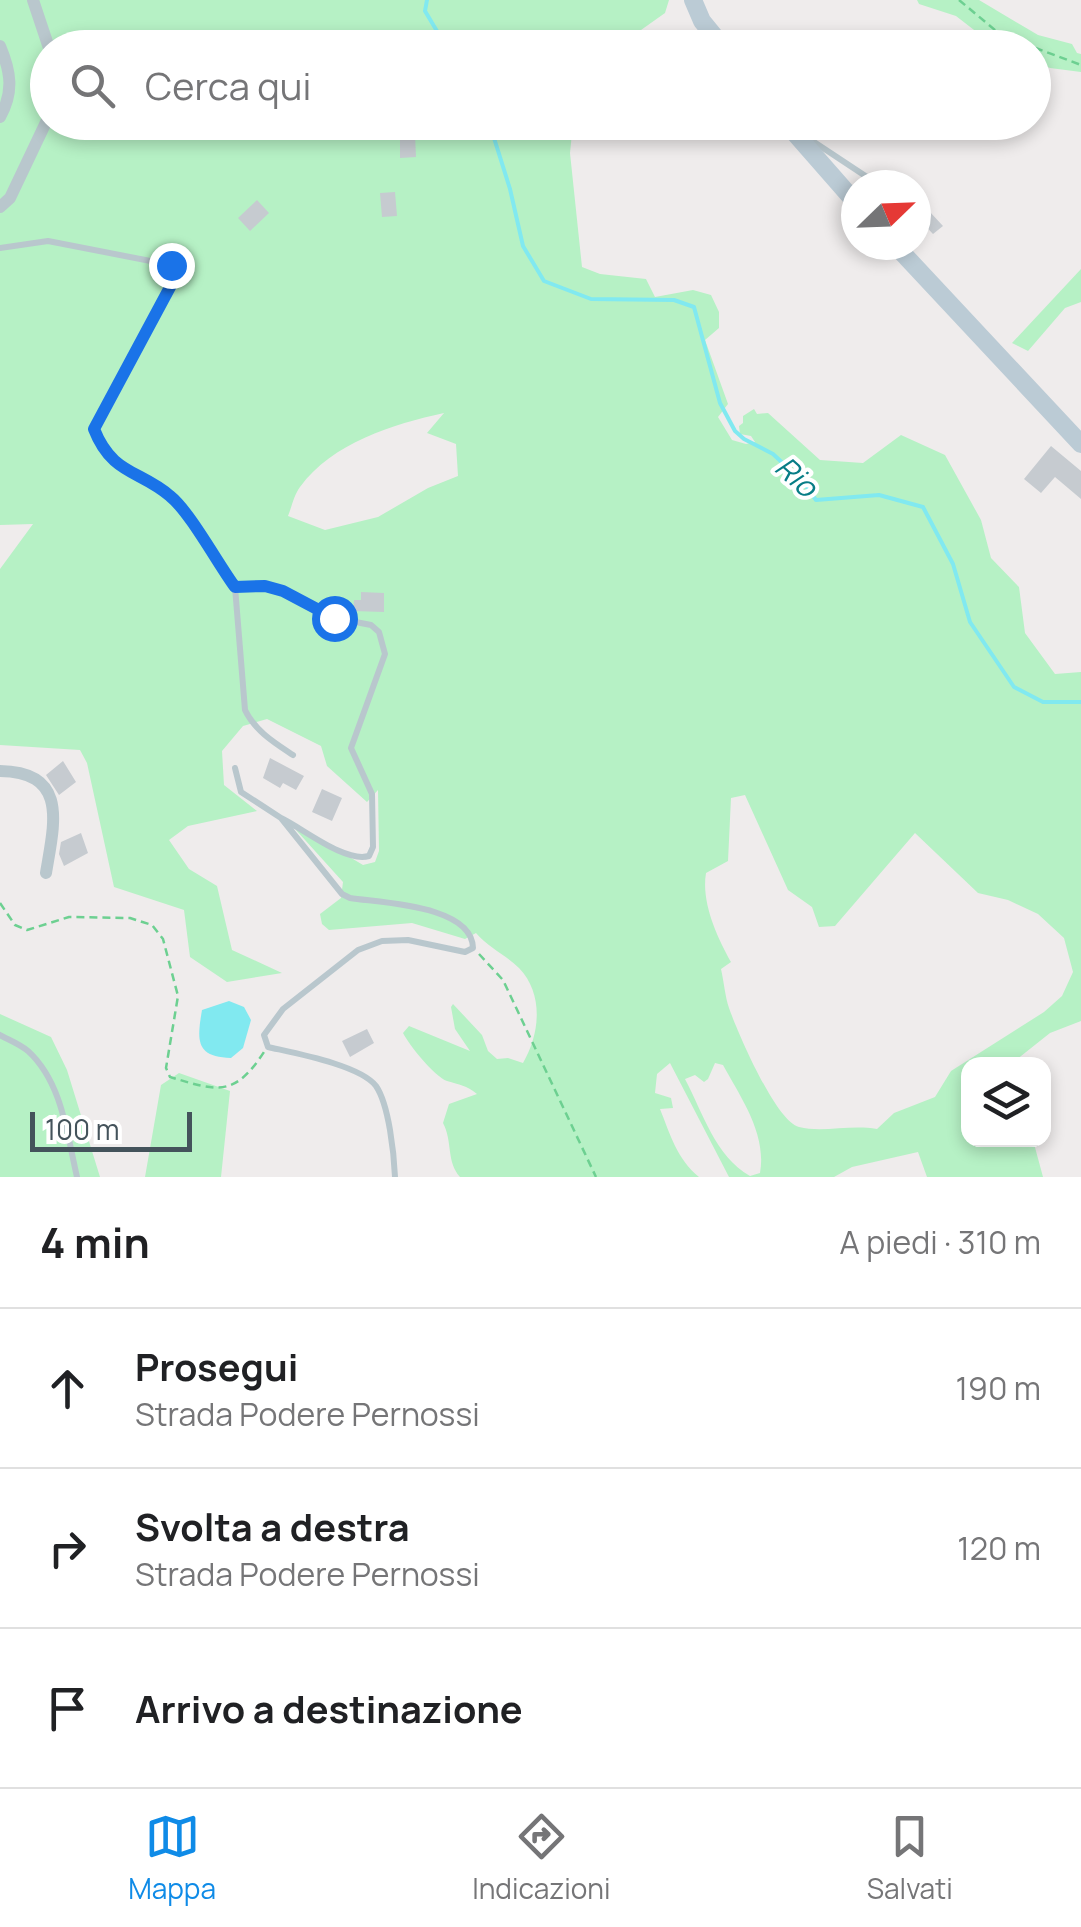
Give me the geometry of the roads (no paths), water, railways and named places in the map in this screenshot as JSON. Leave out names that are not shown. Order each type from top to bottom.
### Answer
[{"type":"main road","points":[[693,0],[709,30]]},
{"type":"main road","points":[[800,140],[841,185]]},
{"type":"main road","points":[[909,260],[1081,444]]},
{"type":"street","points":[[33,0],[43,30]]},
{"type":"street","points":[[0,46],[11,84],[0,117]]},
{"type":"street","points":[[0,207],[10,198],[38,140]]},
{"type":"street","points":[[0,771],[18,771],[38,778],[51,796],[54,826],[46,874]]},
{"type":"lane","points":[[810,140],[854,170]]},
{"type":"lane","points":[[0,248],[48,242],[171,265],[176,276],[94,429],[120,467],[172,496],[235,587],[249,719],[293,756]]},
{"type":"lane","points":[[912,260],[916,267]]},
{"type":"lane","points":[[235,587],[265,586],[283,591],[334,618],[371,625],[382,639],[384,654],[351,748],[372,794],[370,856],[346,854],[240,792],[235,768]]},
{"type":"lane","points":[[281,818],[342,894],[438,912],[464,926],[474,941],[473,948],[466,952],[408,940],[382,941],[358,950],[283,1009],[264,1035],[268,1047],[344,1065],[375,1084],[383,1100],[395,1177]]},
{"type":"lane","points":[[0,1035],[27,1050],[50,1079],[60,1103],[76,1177]]},
{"type":"water","points":[[229,1001],[244,1007],[251,1020],[243,1048],[231,1058],[211,1054],[199,1038],[202,1010]]},
{"type":"waterway","name":"Rio","points":[[427,0],[425,11],[436,30]]},
{"type":"waterway","name":"Rio","points":[[495,140],[523,246],[544,281],[591,299],[674,300],[694,307],[720,403],[735,431],[773,454],[816,500],[879,495],[923,507],[953,564],[970,622],[1014,687],[1043,702],[1081,702]]}]
